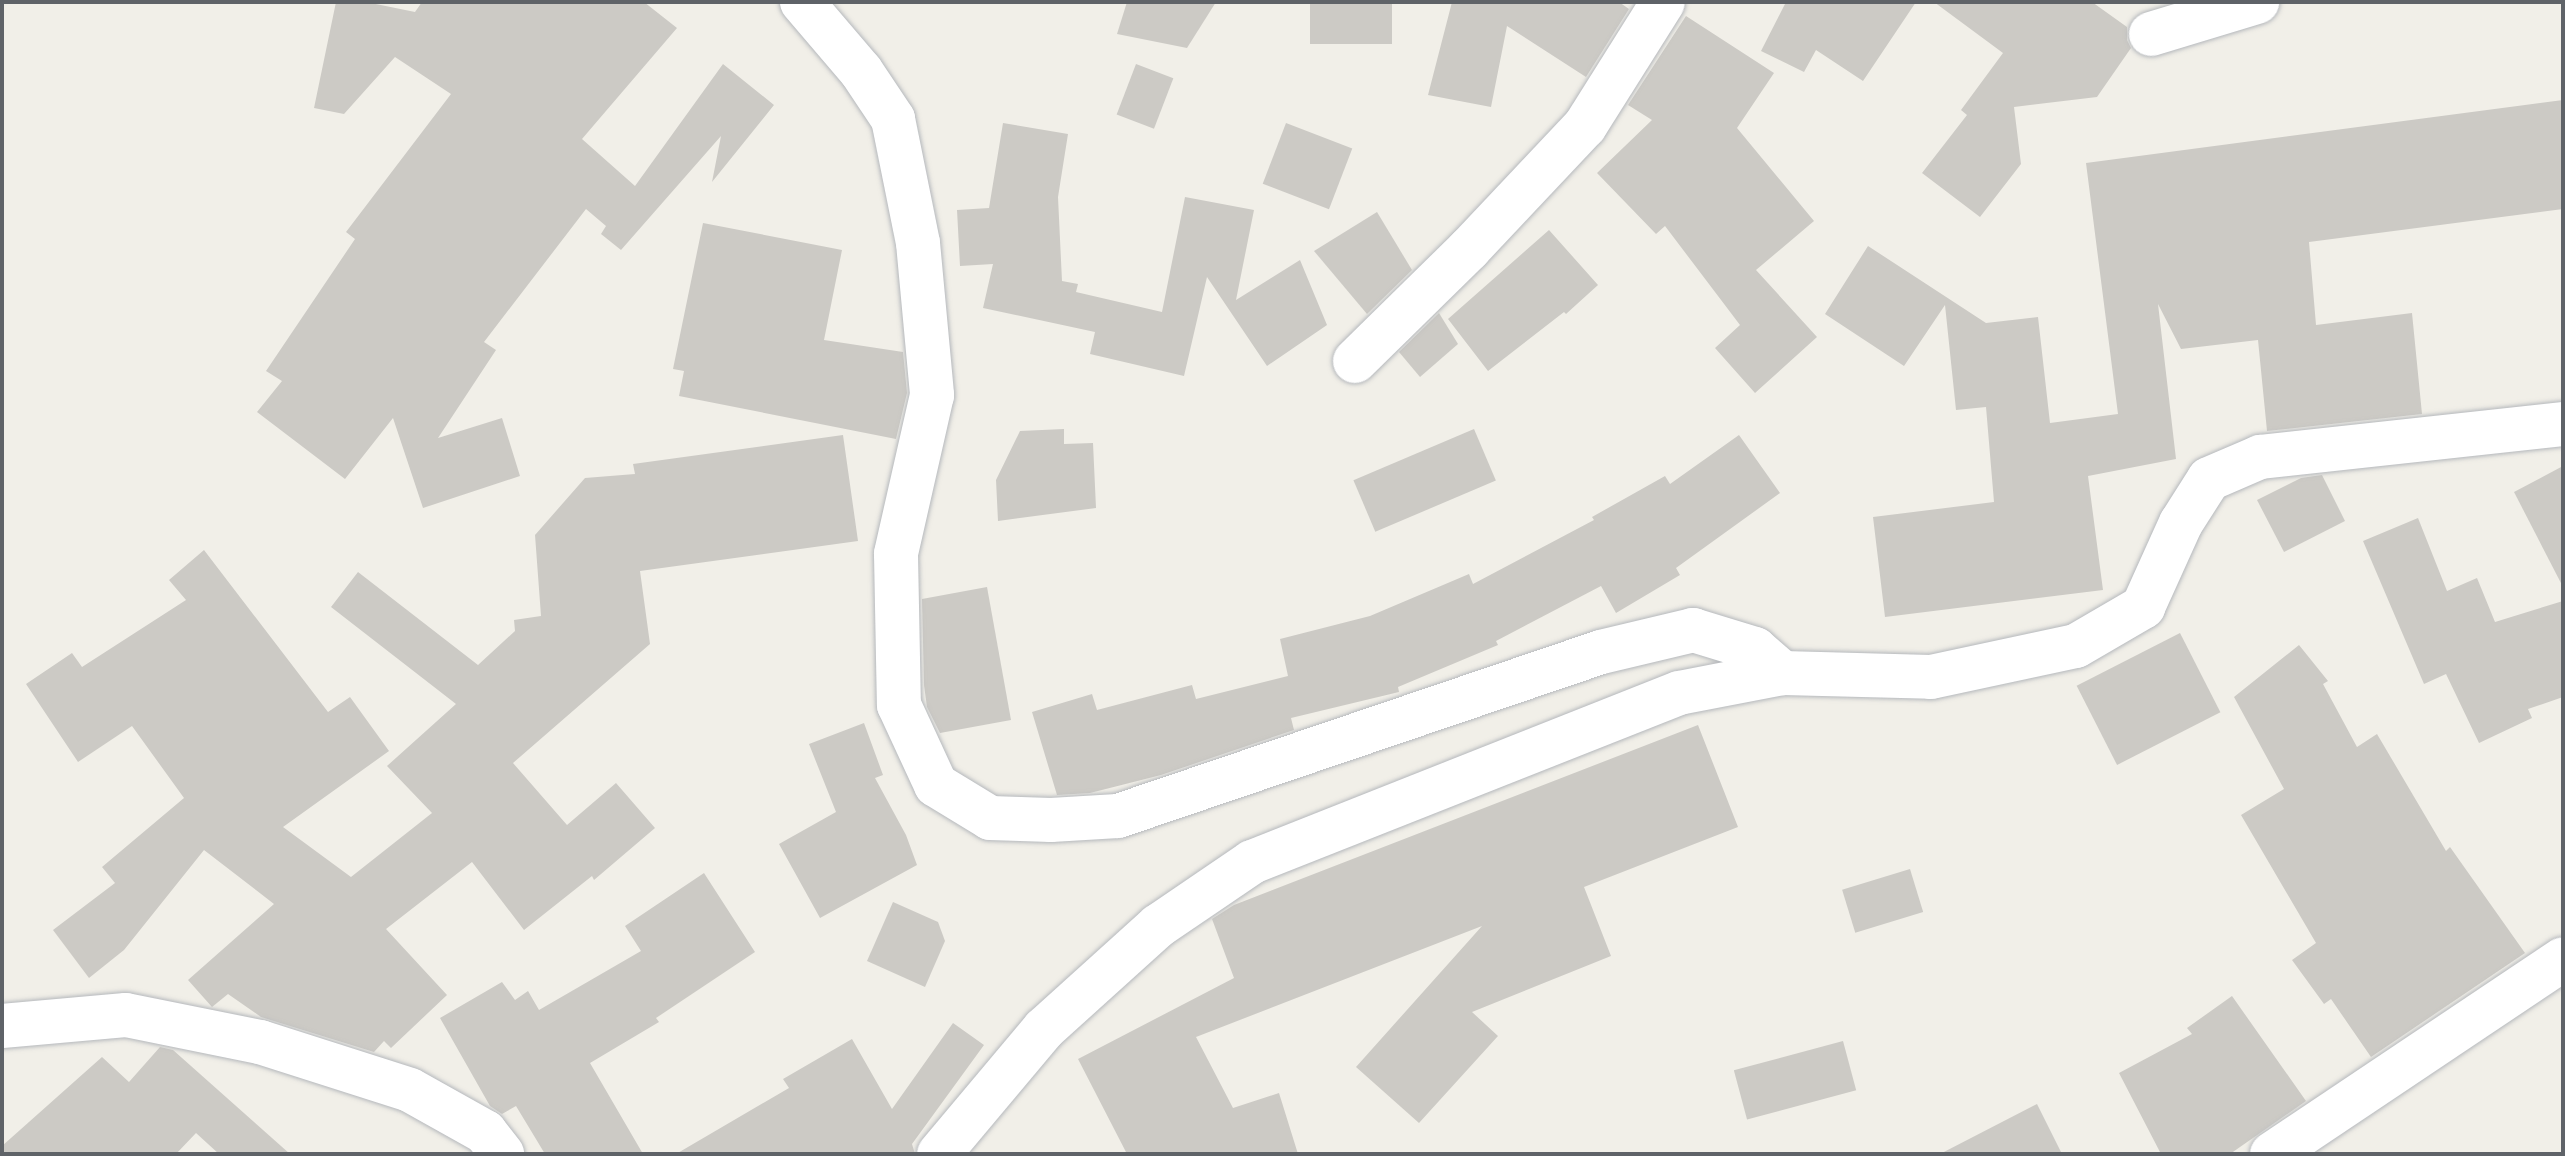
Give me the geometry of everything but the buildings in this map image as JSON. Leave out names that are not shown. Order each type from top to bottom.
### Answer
[{"type":"street","points":[[802,2],[861,71],[893,119],[918,243],[932,395],[896,554],[899,705],[936,785],[990,818],[1051,820],[1118,816],[1601,652],[1693,630],[1755,649],[1783,673]]},
{"type":"street","points":[[1355,361],[1469,249],[1585,126],[1663,2]]},
{"type":"street","points":[[2151,34],[2257,2]]},
{"type":"street","points":[[939,1154],[1044,1029],[1158,926],[1252,862],[1679,693],[1783,673],[1931,677],[2076,646],[2143,607],[2181,523],[2209,479],[2260,457],[2563,424]]},
{"type":"street","points":[[2272,1154],[2563,959]]},
{"type":"street","points":[[2,1026],[126,1015],[260,1042],[410,1090],[485,1132],[502,1154]]}]
